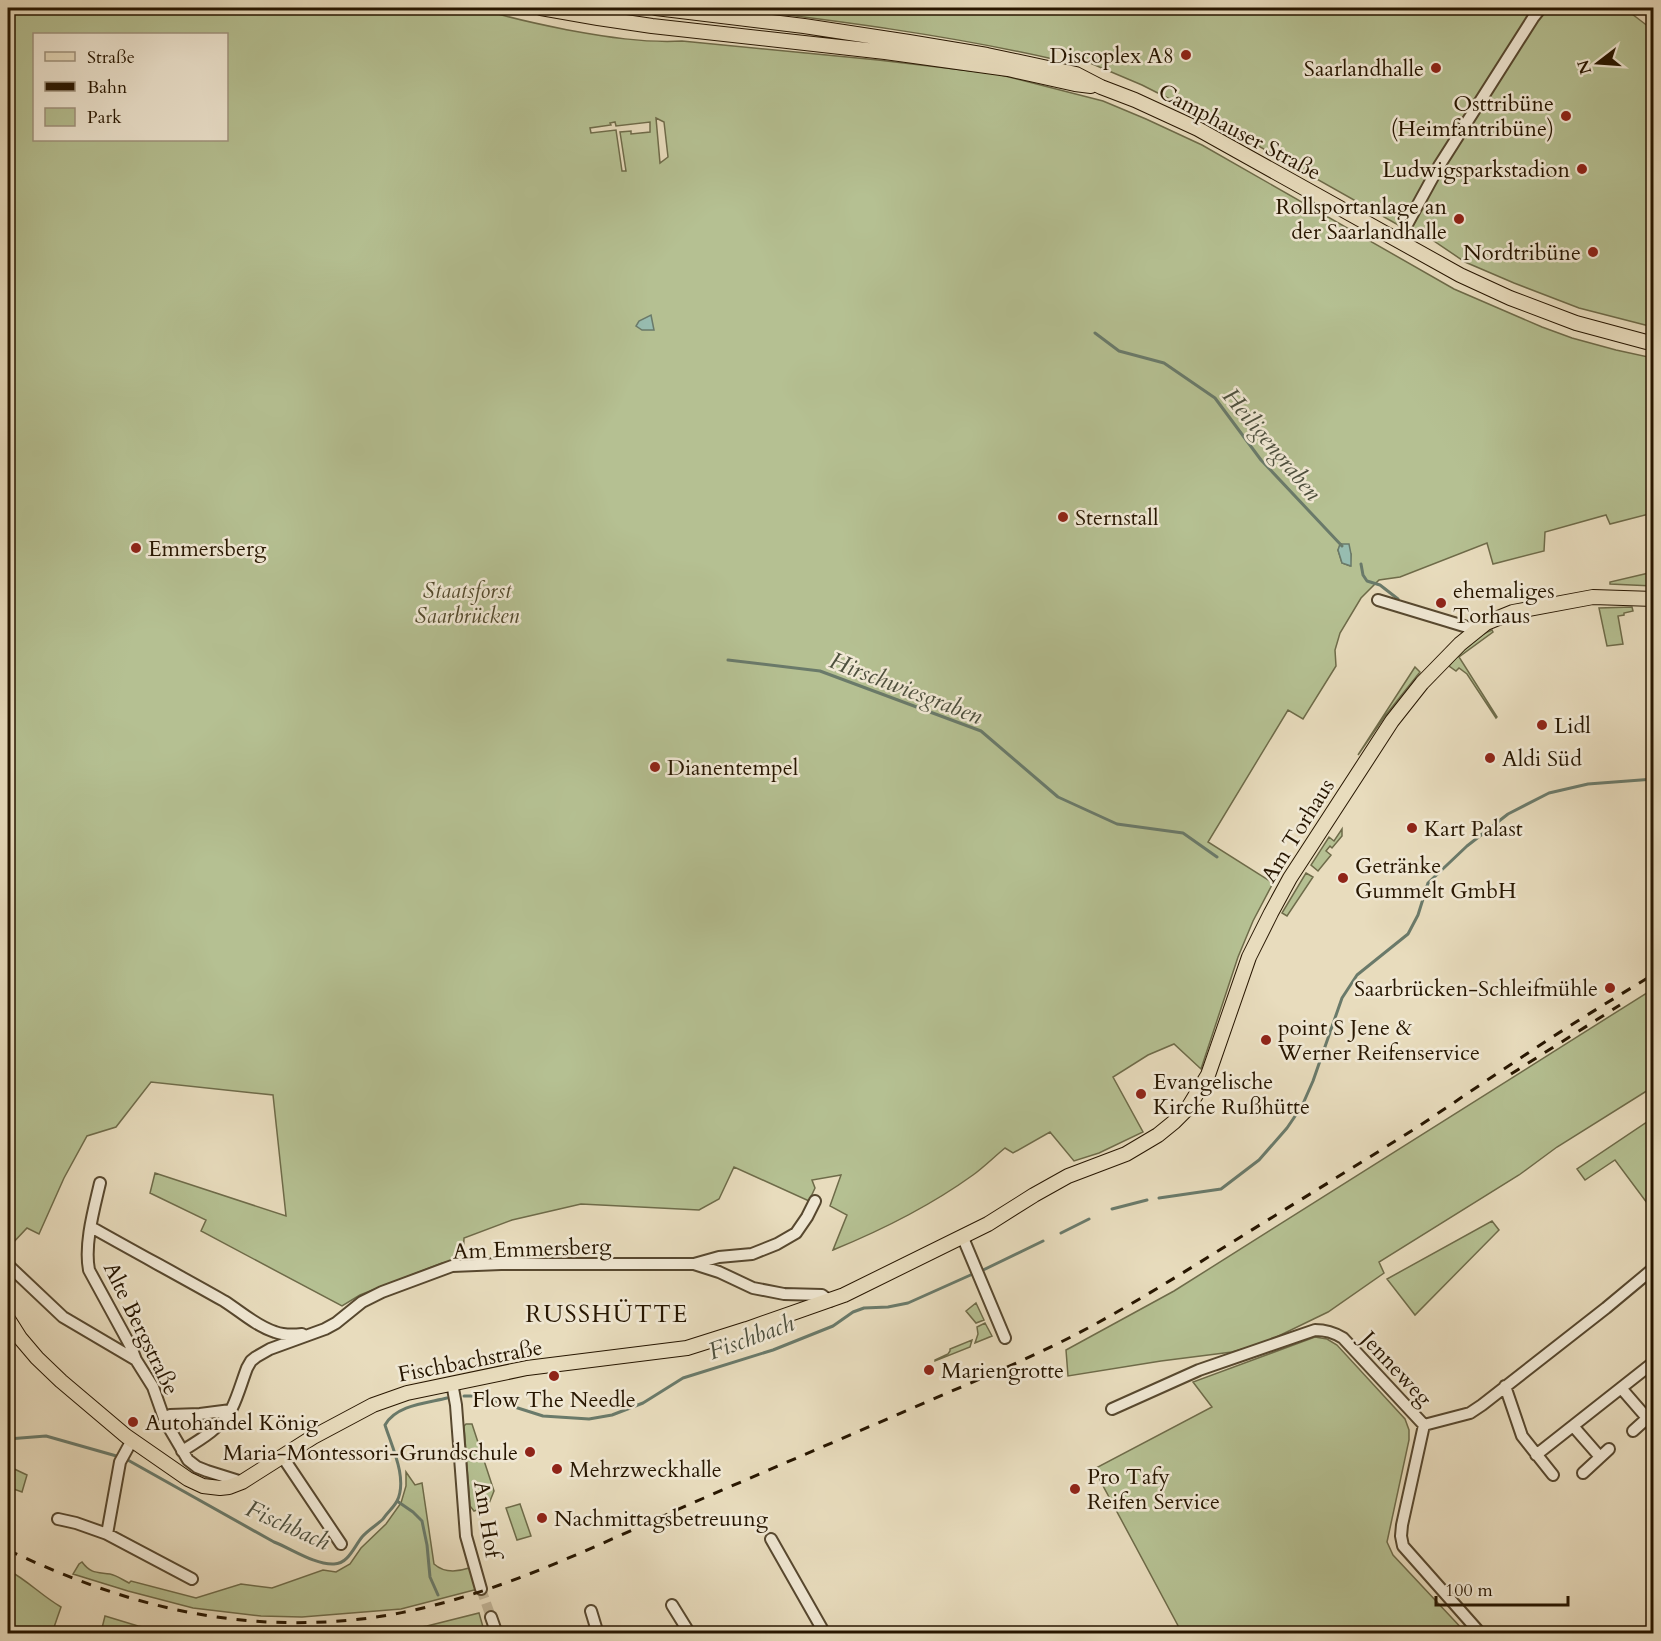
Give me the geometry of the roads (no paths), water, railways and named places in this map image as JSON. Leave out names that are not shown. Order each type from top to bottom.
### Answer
[{"type":"main road","name":"Camphauser Straße","points":[[541,8],[642,24],[986,66],[1101,87]]},
{"type":"main road","name":"Camphauser Straße","points":[[656,8],[804,26],[987,56],[1076,74],[1198,129],[1460,275],[1576,324],[1653,344]]},
{"type":"main road","name":"Am Torhaus","points":[[1204,1083],[1250,957],[1290,878],[1392,721],[1422,683],[1451,652],[1493,619],[1513,612],[1593,597],[1653,599]]},
{"type":"main road","name":"Fischbachstraße","points":[[132,1440],[202,1486],[229,1487],[242,1482],[313,1437],[386,1400],[406,1393],[453,1388],[527,1368],[687,1348],[747,1329],[830,1301],[963,1238],[1068,1176],[1116,1159],[1158,1135],[1174,1122],[1188,1108],[1204,1083]]},
{"type":"main road","points":[[8,1319],[20,1338],[45,1366],[132,1440]]},
{"type":"street","points":[[1398,241],[1439,166],[1531,13],[1541,8]]},
{"type":"street","points":[[1378,600],[1477,630]]},
{"type":"street","name":"Alte Bergstraße","points":[[100,1183],[87,1260],[90,1270],[136,1360],[153,1387],[165,1421],[188,1460],[197,1467],[242,1482]]},
{"type":"street","name":"Am Emmersberg","points":[[182,1451],[219,1424],[231,1410],[250,1362],[256,1357],[270,1349],[336,1323],[362,1302],[382,1292],[452,1266],[694,1264],[719,1257],[752,1254],[796,1233],[815,1201]]},
{"type":"street","name":"Am Emmersberg","points":[[91,1227],[225,1302],[260,1325],[276,1332],[294,1335],[314,1333]]},
{"type":"street","points":[[963,1238],[1005,1338]]},
{"type":"street","points":[[8,1264],[63,1317],[136,1360]]},
{"type":"street","name":"Am Emmersberg","points":[[694,1264],[719,1272],[753,1288],[784,1294],[822,1295],[830,1301]]},
{"type":"street","name":"Jenneweg","points":[[1112,1409],[1200,1370],[1315,1330],[1324,1330],[1343,1338],[1424,1425],[1470,1413],[1606,1308],[1653,1268]]},
{"type":"street","points":[[1536,1455],[1653,1362]]},
{"type":"street","points":[[1505,1386],[1522,1436],[1553,1475]]},
{"type":"street","name":"Am Hof","points":[[453,1388],[466,1536],[482,1588]]},
{"type":"street","points":[[1621,1388],[1650,1415],[1633,1431]]},
{"type":"street","name":"Alte Bergstraße","points":[[170,1415],[231,1410]]},
{"type":"street","points":[[1424,1425],[1402,1525],[1403,1546],[1481,1634]]},
{"type":"street","points":[[1573,1426],[1604,1453],[1583,1473]]},
{"type":"street","points":[[107,1534],[122,1458],[132,1440]]},
{"type":"street","points":[[282,1456],[341,1544]]},
{"type":"street","points":[[58,1519],[107,1534],[192,1579]]},
{"type":"street","points":[[771,1539],[825,1634]]},
{"type":"street","points":[[672,1605],[690,1634]]},
{"type":"street","points":[[591,1611],[598,1634]]},
{"type":"street","points":[[491,1617],[497,1634]]},
{"type":"water","points":[[651,315],[654,330],[642,330],[636,326],[639,321]]},
{"type":"water","points":[[1340,544],[1349,544],[1351,566],[1342,563],[1338,550]]},
{"type":"waterway","name":"Heiligengraben","points":[[1095,333],[1119,351],[1164,363],[1215,398],[1261,460],[1342,546]]},
{"type":"waterway","name":"Heiligengraben","points":[[1361,564],[1367,581],[1380,585],[1398,599]]},
{"type":"waterway","name":"Hirschwiesgraben","points":[[728,660],[820,671],[981,731],[1058,797],[1117,824],[1183,833],[1217,857]]},
{"type":"waterway","name":"Fischbach","points":[[1159,1198],[1221,1189],[1259,1160],[1287,1128],[1302,1106],[1342,998],[1357,975],[1408,934],[1418,915],[1428,883],[1467,846],[1508,814],[1549,793],[1588,784],[1654,779]]},
{"type":"waterway","name":"Fischbach","points":[[1112,1209],[1147,1200]]},
{"type":"waterway","name":"Fischbach","points":[[1061,1233],[1089,1219]]},
{"type":"waterway","name":"Fischbach","points":[[981,1271],[1043,1241]]},
{"type":"waterway","name":"Fischbach","points":[[464,1396],[480,1396],[543,1416],[589,1419],[612,1415],[643,1403],[683,1378],[773,1350],[833,1326],[853,1312],[864,1308],[908,1303],[975,1273]]},
{"type":"waterway","name":"Fischbach","points":[[126,1459],[274,1542],[319,1562],[334,1564],[347,1558],[364,1534],[383,1519],[396,1503],[400,1492],[400,1473],[385,1425],[390,1418],[404,1409],[447,1398]]},
{"type":"waterway","name":"Fischbach","points":[[8,1439],[46,1436],[120,1457]]},
{"type":"waterway","points":[[397,1501],[422,1521],[430,1577],[438,1595]]},
{"type":"tunnel","points":[[481,1589],[491,1617]]},
{"type":"railway","points":[[8,1550],[50,1569],[133,1599],[217,1617],[261,1622],[306,1623],[352,1620],[443,1603],[488,1589],[576,1555],[1011,1366],[1088,1328],[1160,1287],[1381,1150],[1654,974]]},
{"type":"railway","points":[[1511,1074],[1620,1005]]},
{"type":"place","name":"Discoplex A8","points":[[1186,55]]},
{"type":"place","name":"Saarlandhalle","points":[[1436,68]]},
{"type":"place","name":"Osttribüne (Heimfantribüne)","points":[[1566,116]]},
{"type":"place","name":"Ludwigsparkstadion","points":[[1582,169]]},
{"type":"place","name":"Rollsportanlage an der Saarlandhalle","points":[[1459,219]]},
{"type":"place","name":"Nordtribüne","points":[[1593,252]]},
{"type":"place","name":"Sternstall","points":[[1063,517]]},
{"type":"place","name":"Emmersberg","points":[[136,548]]},
{"type":"place","name":"ehemaliges Torhaus","points":[[1441,603]]},
{"type":"place","name":"Lidl","points":[[1542,725]]},
{"type":"place","name":"Aldi Süd","points":[[1490,758]]},
{"type":"place","name":"Dianentempel","points":[[655,767]]},
{"type":"place","name":"Kart Palast","points":[[1412,828]]},
{"type":"place","name":"Getränke Gummelt GmbH","points":[[1343,878]]},
{"type":"place","name":"Saarbrücken-Schleifmühle","points":[[1610,988]]},
{"type":"place","name":"point S Jene & Werner Reifenservice","points":[[1266,1040]]},
{"type":"place","name":"Evangelische Kirche Rußhütte","points":[[1141,1094]]},
{"type":"place","name":"Mariengrotte","points":[[929,1370]]},
{"type":"place","name":"Flow The Needle","points":[[554,1376]]},
{"type":"place","name":"Autohandel König","points":[[133,1422]]},
{"type":"place","name":"Maria-Montessori-Grundschule","points":[[530,1452]]},
{"type":"place","name":"Mehrzweckhalle","points":[[557,1469]]},
{"type":"place","name":"Pro Tafy Reifen Service","points":[[1075,1489]]},
{"type":"place","name":"Nachmittagsbetreuung","points":[[542,1518]]},
{"type":"district","name":"RUSSHÜTTE","points":[[607,1314]]},
{"type":"park label","name":"Staatsforst Saarbrücken","points":[[467,602]]}]
